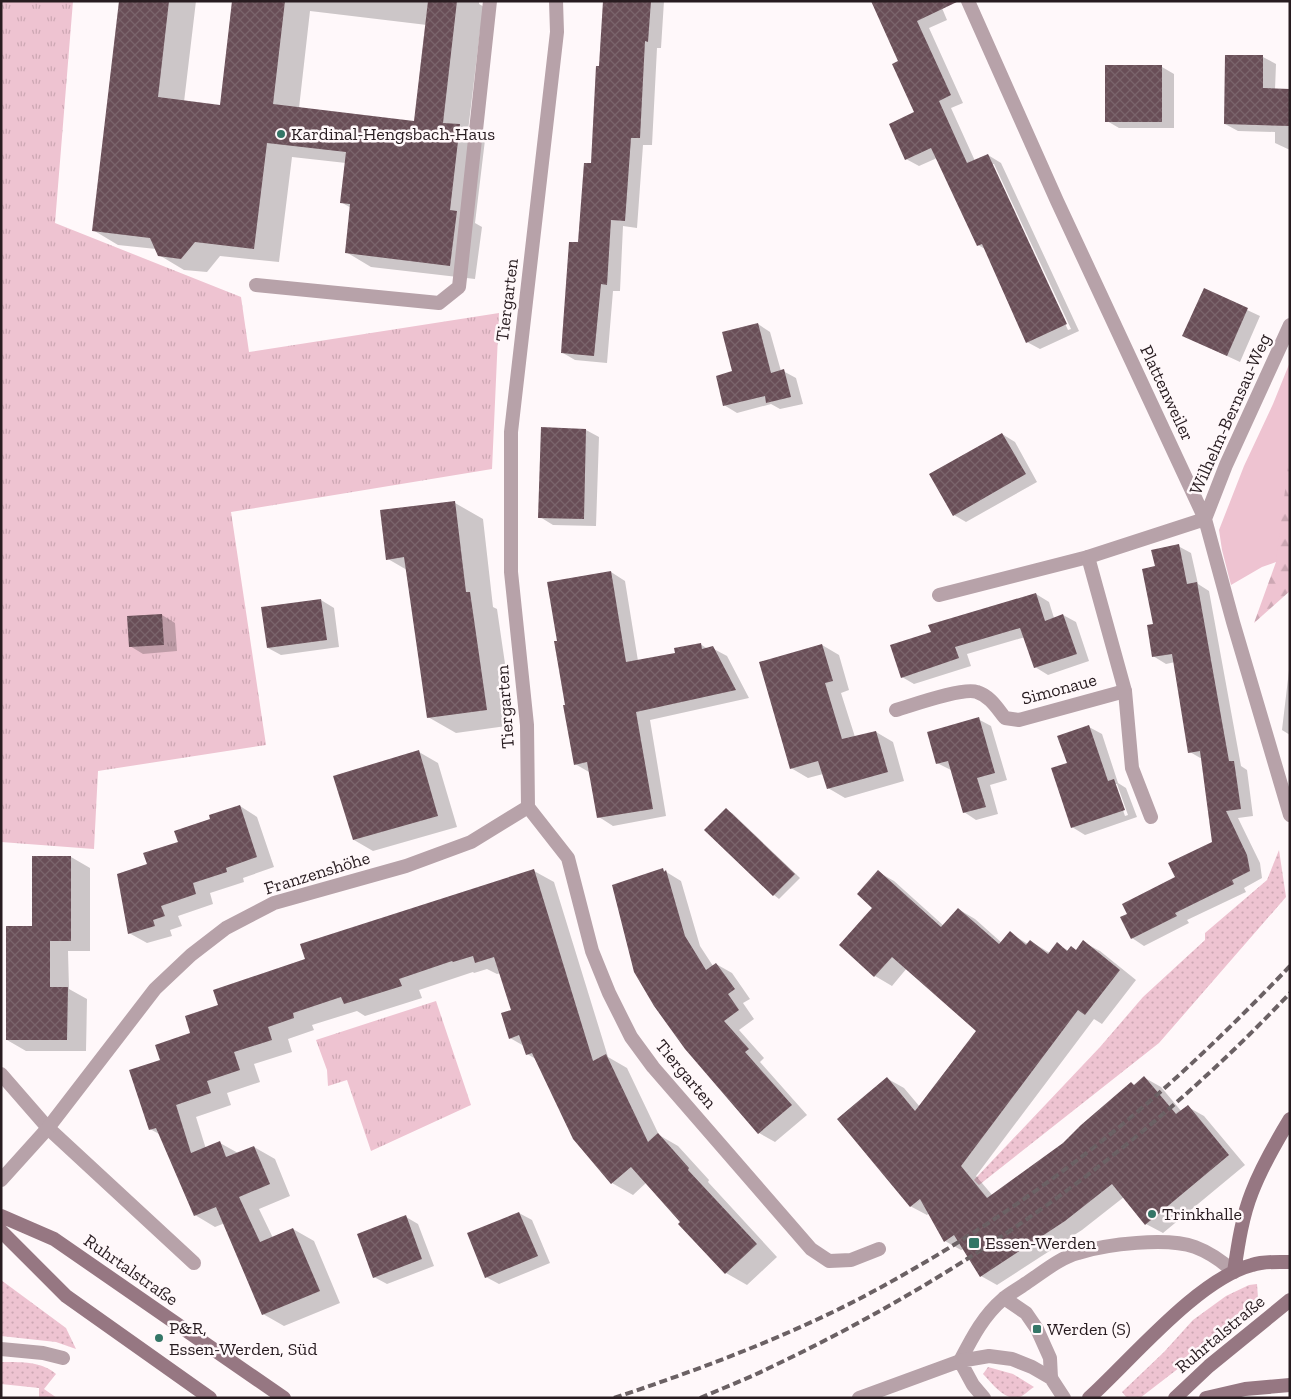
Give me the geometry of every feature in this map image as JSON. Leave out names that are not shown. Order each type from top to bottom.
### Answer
[{"type":"main road","points":[[1234,1272],[1241,1231],[1252,1192],[1290,1119]]},
{"type":"main road","name":"Ruhrtalstraße","points":[[1,1216],[54,1239],[284,1398]]},
{"type":"main road","points":[[1,1231],[66,1296],[210,1398]]},
{"type":"main road","name":"Ruhrtalstraße","points":[[1089,1398],[1189,1302],[1211,1285],[1250,1265],[1265,1262],[1290,1262]]},
{"type":"main road","name":"Ruhrtalstraße","points":[[1175,1398],[1209,1366],[1290,1300]]},
{"type":"main road","points":[[1206,1398],[1244,1389],[1290,1384]]},
{"type":"street","points":[[256,286],[439,303],[459,287],[490,1]]},
{"type":"street","name":"Tiergarten","points":[[556,1],[557,32],[511,432],[511,572],[527,725],[528,807],[568,858],[592,951],[609,993],[631,1037],[653,1066],[812,1249],[829,1261],[851,1260],[879,1249]]},
{"type":"street","name":"Plattenweiler","points":[[968,1],[1057,201],[1205,519],[1233,622],[1290,815]]},
{"type":"street","name":"Wilhelm-Bernsau-Weg","points":[[1205,519],[1226,465],[1290,325]]},
{"type":"street","points":[[939,595],[1088,558],[1205,519]]},
{"type":"street","name":"Simonaue","points":[[1088,558],[1125,691],[1132,768],[1151,817]]},
{"type":"street","name":"Simonaue","points":[[896,710],[960,692],[976,691],[989,698],[1005,718],[1019,720],[1125,691]]},
{"type":"street","name":"Franzenshöhe","points":[[1,1180],[48,1128],[155,989],[190,955],[226,928],[274,903],[406,866],[471,842],[528,807]]},
{"type":"street","points":[[1,1074],[48,1128],[194,1263]]},
{"type":"street","points":[[960,1361],[978,1326],[1004,1298],[1058,1262],[1077,1253],[1102,1247],[1175,1243],[1194,1247],[1216,1257],[1234,1272]]},
{"type":"street","points":[[1004,1298],[1026,1313],[1037,1329],[1050,1358],[1051,1378]]},
{"type":"street","points":[[1,1349],[43,1353],[63,1358]]},
{"type":"street","points":[[860,1398],[960,1361],[989,1356],[1012,1358],[1032,1367],[1051,1378],[1064,1398]]},
{"type":"street","points":[[960,1361],[973,1385],[984,1398]]},
{"type":"green space","points":[[1,1],[73,1],[55,223],[241,297],[249,352],[499,313],[492,469],[231,512],[266,745],[98,771],[94,849],[1,842]]},
{"type":"green space","points":[[1290,362],[1290,451],[1276,562],[1262,567],[1231,585],[1219,530],[1244,466]]},
{"type":"green space","points":[[1290,437],[1290,591],[1254,623],[1276,562],[1272,551]]},
{"type":"green space","points":[[1279,850],[1286,897],[1159,1043],[979,1185],[974,1180],[1100,1047],[1143,997],[1205,940],[1205,933],[1267,880]]},
{"type":"green space","points":[[436,1001],[471,1105],[371,1151],[347,1080],[328,1086],[327,1070],[316,1040]]},
{"type":"green space","points":[[1,1280],[66,1328],[76,1349],[56,1342],[1,1336]]},
{"type":"green space","points":[[1257,1284],[1258,1298],[1262,1304],[1140,1398],[1127,1398],[1122,1392],[1164,1352],[1193,1320],[1226,1296],[1249,1285]]},
{"type":"green space","points":[[1,1362],[37,1364],[50,1370],[56,1374],[44,1389],[57,1398],[39,1398],[39,1388],[1,1384]]},
{"type":"green space","points":[[988,1367],[1013,1374],[1034,1387],[1017,1398],[1007,1396],[998,1390],[983,1374]]},
{"type":"pier","points":[[1290,1333],[1290,1398],[1248,1398],[1288,1334]]},
{"type":"building","name":"Kardinal-Hengsbach-Haus","points":[[119,1],[169,1],[158,97],[220,105],[232,1],[285,1],[273,104],[414,121],[428,1],[457,1],[443,123],[460,124],[450,210],[457,211],[450,266],[345,253],[350,204],[340,203],[346,152],[267,143],[254,249],[195,242],[181,259],[158,256],[150,238],[92,231]]},
{"type":"building","points":[[603,1],[651,1],[648,42],[645,41],[640,138],[631,138],[625,221],[611,220],[607,285],[601,284],[594,356],[561,353],[569,242],[578,242],[584,163],[591,163],[596,66],[599,66]]},
{"type":"building","points":[[871,1],[959,1],[917,21],[951,95],[939,101],[967,163],[988,154],[1067,324],[1026,343],[982,244],[977,246],[931,148],[905,160],[889,124],[914,112],[892,64],[898,61]]},
{"type":"building","points":[[1225,55],[1263,55],[1263,88],[1290,89],[1290,126],[1224,124]]},
{"type":"building","points":[[1105,65],[1162,65],[1162,122],[1105,122]]},
{"type":"building","points":[[1204,288],[1248,308],[1227,356],[1182,336]]},
{"type":"building","points":[[758,323],[771,373],[784,369],[791,397],[766,403],[765,396],[723,406],[716,376],[732,371],[722,332]]},
{"type":"building","points":[[541,427],[586,429],[584,519],[538,518]]},
{"type":"building","points":[[1002,433],[1026,474],[953,516],[929,474]]},
{"type":"building","points":[[455,501],[466,592],[470,592],[487,710],[427,718],[404,557],[386,560],[380,510]]},
{"type":"building","points":[[1179,544],[1187,584],[1197,582],[1229,761],[1234,761],[1241,809],[1226,811],[1247,855],[1250,871],[1232,880],[1234,884],[1175,913],[1177,916],[1131,939],[1120,917],[1127,914],[1122,904],[1175,877],[1168,863],[1212,842],[1200,751],[1188,753],[1172,654],[1152,657],[1147,625],[1153,624],[1142,569],[1155,566],[1151,550]]},
{"type":"building","points":[[611,571],[626,662],[675,653],[674,648],[701,643],[702,649],[713,646],[736,690],[636,712],[653,809],[597,818],[587,762],[574,765],[563,705],[565,705],[554,641],[557,641],[547,582]]},
{"type":"building","points":[[1036,593],[1045,621],[1063,614],[1077,654],[1034,668],[1020,628],[955,647],[959,658],[901,678],[890,645],[931,632],[928,625]]},
{"type":"building","points":[[321,599],[327,640],[267,648],[261,607]]},
{"type":"building","points":[[162,614],[164,645],[129,647],[127,616]]},
{"type":"building","points":[[822,644],[833,681],[825,683],[842,739],[876,731],[888,772],[827,789],[818,761],[790,769],[759,662]]},
{"type":"building","points":[[979,717],[995,773],[977,778],[986,807],[963,813],[948,761],[936,764],[927,732]]},
{"type":"building","points":[[1089,725],[1108,781],[1114,779],[1125,810],[1071,828],[1051,768],[1067,763],[1057,736]]},
{"type":"building","points":[[419,750],[438,816],[353,840],[333,776]]},
{"type":"building","points":[[240,805],[257,857],[226,868],[227,872],[193,883],[196,894],[161,906],[165,916],[153,920],[155,926],[128,934],[117,874],[147,864],[143,853],[178,842],[174,831],[210,819],[209,815]]},
{"type":"building","points":[[726,808],[795,874],[773,896],[704,830]]},
{"type":"building","points":[[32,856],[71,856],[71,941],[50,941],[50,987],[68,987],[67,1040],[6,1040],[6,926],[32,926]]},
{"type":"building","points":[[663,868],[664,872],[666,870],[685,936],[706,970],[716,963],[735,989],[728,994],[739,1010],[724,1021],[749,1049],[745,1052],[792,1105],[758,1134],[685,1049],[654,1006],[634,972],[612,885]]},
{"type":"building","points":[[534,869],[593,1061],[606,1054],[648,1142],[658,1133],[689,1168],[688,1170],[757,1244],[725,1274],[678,1224],[680,1222],[631,1167],[611,1184],[573,1139],[532,1053],[526,1055],[519,1035],[509,1039],[501,1013],[511,1010],[494,957],[475,963],[473,956],[399,979],[402,986],[344,1004],[341,997],[293,1013],[294,1018],[268,1027],[272,1040],[234,1052],[240,1070],[207,1081],[211,1093],[176,1105],[191,1153],[220,1141],[226,1157],[254,1146],[270,1184],[239,1197],[260,1242],[293,1228],[320,1291],[262,1315],[216,1207],[194,1216],[156,1128],[149,1130],[129,1070],[160,1060],[155,1045],[190,1033],[185,1016],[218,1005],[213,990],[305,959],[300,944]]},
{"type":"building","points":[[878,870],[941,927],[958,908],[999,944],[1010,931],[1026,945],[1030,940],[1048,954],[1057,942],[1067,951],[1071,946],[1076,950],[1083,940],[1120,970],[1085,1015],[1078,1010],[961,1166],[987,1198],[1063,1143],[1131,1082],[1134,1085],[1144,1076],[1176,1114],[1188,1105],[1229,1155],[1145,1225],[1112,1184],[1065,1221],[980,1277],[954,1235],[944,1242],[920,1199],[910,1207],[837,1119],[887,1077],[915,1111],[976,1031],[892,957],[874,977],[839,945],[872,908],[857,894]]},
{"type":"building","points":[[519,1212],[538,1256],[485,1278],[467,1233]]},
{"type":"building","points":[[406,1215],[422,1259],[373,1278],[357,1234]]},
{"type":"railway","points":[[614,1398],[708,1365],[830,1314],[887,1284],[970,1234],[1024,1199],[1105,1139],[1213,1043],[1290,966]]},
{"type":"railway","points":[[700,1398],[769,1368],[841,1332],[912,1293],[981,1250],[1047,1205],[1112,1156],[1174,1105],[1290,993]]},
{"type":"place","name":"Kardinal-Hengsbach-Haus","points":[[281,134]]},
{"type":"place","name":"Trinkhalle","points":[[1152,1214]]},
{"type":"place","name":"Essen-Werden","points":[[974,1243]]},
{"type":"place","name":"Werden (S)","points":[[1037,1329]]},
{"type":"place","name":"P&R, Essen-Werden, Süd","points":[[159,1338]]}]
